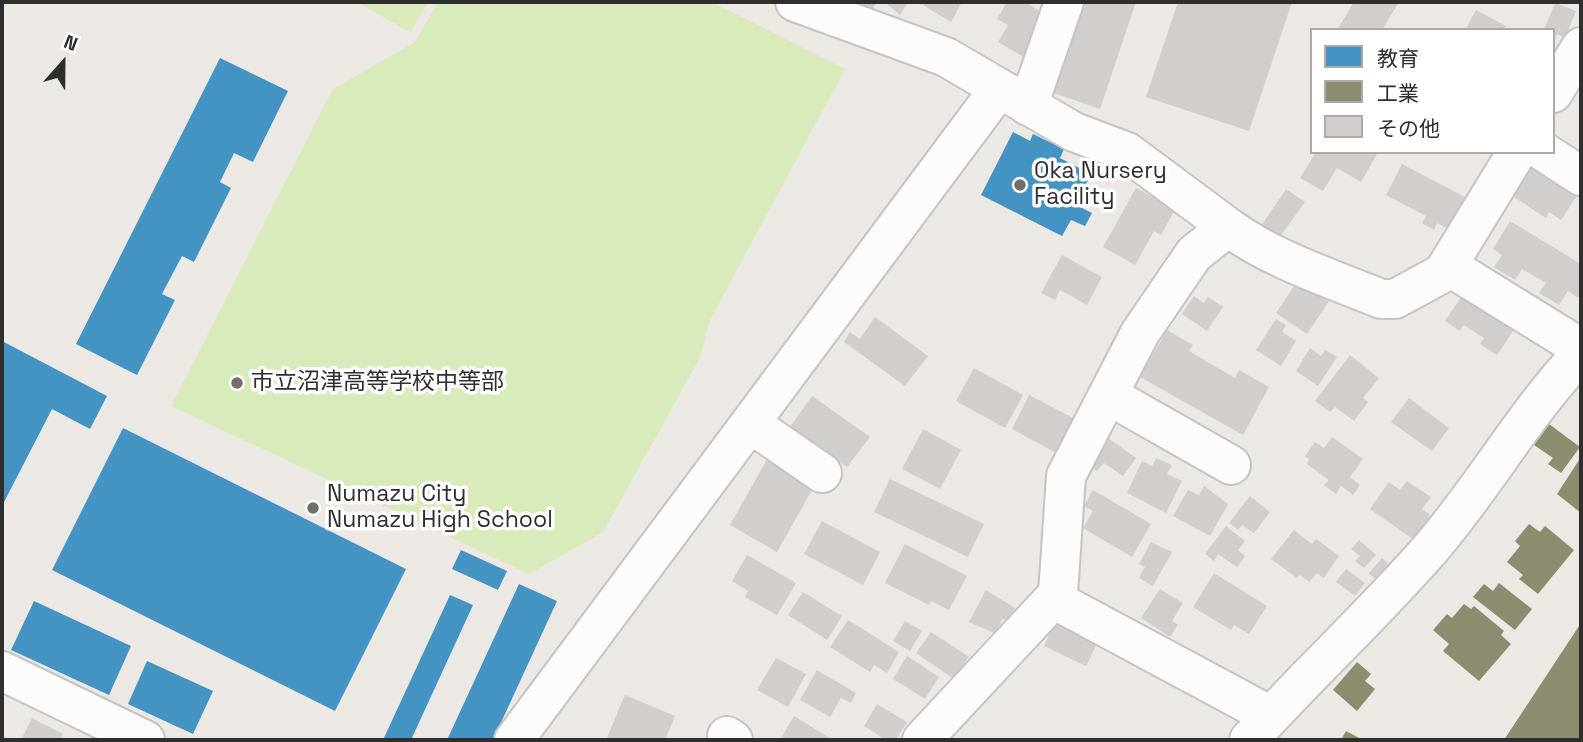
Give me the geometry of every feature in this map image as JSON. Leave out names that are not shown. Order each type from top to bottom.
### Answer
[{"type":"street","points":[[795,2],[946,57],[1074,132],[1127,152],[1245,240],[1381,299],[1395,299],[1443,273],[1516,154]]},
{"type":"street","points":[[514,740],[751,424],[1013,98],[1064,2]]},
{"type":"street","points":[[1555,90],[1581,47]]},
{"type":"street","points":[[1547,154],[1581,176]]},
{"type":"street","points":[[922,740],[1058,594],[1066,476],[1140,333],[1194,254],[1228,227]]},
{"type":"street","points":[[1053,599],[1265,731],[1432,547],[1488,475],[1550,386],[1581,351],[1448,265]]},
{"type":"street","points":[[1108,395],[1231,465]]},
{"type":"street","points":[[751,424],[822,473]]},
{"type":"street","points":[[2,671],[145,740]]},
{"type":"green space","points":[[357,2],[428,2],[410,32]]},
{"type":"green space","points":[[438,2],[712,2],[845,69],[710,320],[699,359],[603,532],[529,574],[171,406],[333,89],[415,42]]},
{"type":"building: 教育","points":[[220,58],[288,91],[253,162],[234,153],[220,182],[231,188],[194,262],[182,256],[162,294],[175,300],[137,375],[76,344]]},
{"type":"building: 教育","points":[[1013,132],[1030,141],[1033,134],[1064,149],[1060,158],[1091,174],[1076,205],[1092,213],[1085,226],[1071,220],[1062,236],[981,195]]},
{"type":"building: 教育","points":[[2,341],[107,396],[90,429],[52,409],[2,506]]},
{"type":"building: 教育","points":[[123,428],[406,569],[335,711],[52,570]]},
{"type":"building: 教育","points":[[461,550],[507,571],[498,590],[452,569]]},
{"type":"building: 教育","points":[[519,584],[557,601],[493,740],[447,740]]},
{"type":"building: 教育","points":[[450,595],[473,605],[411,740],[383,740]]},
{"type":"building: 教育","points":[[34,601],[131,646],[109,695],[11,650]]},
{"type":"building: 教育","points":[[147,661],[213,691],[193,734],[128,704]]},
{"type":"building: 工業","points":[[1549,424],[1580,447],[1561,473],[1548,464],[1553,458],[1534,445]]},
{"type":"building: 工業","points":[[1581,457],[1581,513],[1557,494]]},
{"type":"building: 工業","points":[[1529,524],[1540,532],[1545,526],[1574,550],[1538,594],[1519,579],[1523,575],[1507,562],[1520,546],[1515,541]]},
{"type":"building: 工業","points":[[1499,583],[1532,609],[1515,630],[1473,597],[1484,584],[1493,591]]},
{"type":"building: 工業","points":[[1464,604],[1471,609],[1474,606],[1504,631],[1501,635],[1511,644],[1479,681],[1443,651],[1449,644],[1433,630],[1447,614],[1452,618]]},
{"type":"building: 工業","points":[[1581,623],[1581,740],[1504,740]]},
{"type":"building: 工業","points":[[1357,662],[1371,674],[1365,681],[1375,689],[1357,711],[1333,690]]},
{"type":"building: 工業","points":[[1346,731],[1363,740],[1341,740]]},
{"type":"building: その他","points":[[858,2],[877,2],[872,10]]},
{"type":"building: その他","points":[[885,2],[908,2],[900,15]]},
{"type":"building: その他","points":[[925,2],[962,2],[951,22],[923,5]]},
{"type":"building: その他","points":[[1007,2],[1025,2],[1050,17],[1025,58],[998,42],[1008,25],[997,19]]},
{"type":"building: その他","points":[[1077,2],[1136,2],[1100,109],[1048,91]]},
{"type":"building: その他","points":[[1178,2],[1292,2],[1249,131],[1146,97]]},
{"type":"building: その他","points":[[1354,2],[1399,2],[1383,28],[1338,28]]},
{"type":"building: その他","points":[[1555,3],[1576,11],[1565,38],[1557,34],[1555,39],[1555,28],[1545,28]]},
{"type":"building: その他","points":[[1476,10],[1506,26],[1505,28],[1466,28]]},
{"type":"building: その他","points":[[1315,154],[1377,154],[1361,182],[1337,168],[1323,191],[1300,178]]},
{"type":"building: その他","points":[[1534,160],[1580,191],[1561,220],[1549,212],[1546,218],[1511,195]]},
{"type":"building: その他","points":[[1402,164],[1465,197],[1449,229],[1437,223],[1434,230],[1422,223],[1426,216],[1386,195]]},
{"type":"building: その他","points":[[1136,188],[1175,209],[1161,235],[1154,231],[1135,265],[1103,247]]},
{"type":"building: その他","points":[[1286,189],[1305,202],[1279,238],[1261,226]]},
{"type":"building: その他","points":[[1510,221],[1581,264],[1581,292],[1578,298],[1568,291],[1559,305],[1539,293],[1546,283],[1522,269],[1515,280],[1494,267],[1502,255],[1493,249]]},
{"type":"building: その他","points":[[1062,255],[1102,277],[1087,305],[1060,290],[1055,300],[1041,293]]},
{"type":"building: その他","points":[[1298,280],[1329,301],[1307,334],[1276,313]]},
{"type":"building: その他","points":[[1468,287],[1520,321],[1497,355],[1480,344],[1484,338],[1464,325],[1460,331],[1445,321]]},
{"type":"building: その他","points":[[1194,296],[1204,303],[1208,297],[1223,307],[1207,331],[1182,314]]},
{"type":"building: その他","points":[[875,317],[928,356],[905,386],[844,342],[850,332],[860,339]]},
{"type":"building: その他","points":[[1276,319],[1286,325],[1282,332],[1296,341],[1281,366],[1256,350]]},
{"type":"building: その他","points":[[1167,330],[1193,345],[1189,351],[1235,378],[1239,370],[1269,387],[1243,435],[1140,377]]},
{"type":"building: その他","points":[[1310,348],[1321,356],[1325,350],[1337,357],[1318,386],[1296,371]]},
{"type":"building: その他","points":[[1350,355],[1379,378],[1363,398],[1368,402],[1354,421],[1335,407],[1330,412],[1315,401]]},
{"type":"building: その他","points":[[974,368],[1023,395],[1005,428],[956,401]]},
{"type":"building: その他","points":[[1029,395],[1077,420],[1058,454],[1012,429]]},
{"type":"building: その他","points":[[812,396],[870,437],[847,467],[790,427]]},
{"type":"building: その他","points":[[1409,398],[1449,428],[1432,451],[1391,422]]},
{"type":"building: その他","points":[[923,429],[961,450],[940,489],[902,469]]},
{"type":"building: その他","points":[[1332,437],[1363,459],[1350,477],[1360,485],[1353,495],[1341,486],[1336,494],[1324,485],[1329,480],[1307,464],[1309,459],[1305,456],[1315,442],[1324,448]]},
{"type":"building: その他","points":[[1108,438],[1136,458],[1123,476],[1104,463],[1097,471],[1090,466]]},
{"type":"building: その他","points":[[769,456],[816,483],[777,552],[730,525]]},
{"type":"building: その他","points":[[1156,458],[1172,465],[1167,474],[1182,481],[1166,513],[1127,493],[1142,461],[1152,466]]},
{"type":"building: その他","points":[[890,479],[984,524],[968,557],[874,512]]},
{"type":"building: その他","points":[[1407,481],[1431,497],[1422,509],[1431,515],[1414,540],[1370,509],[1389,482],[1400,490]]},
{"type":"building: その他","points":[[1204,486],[1228,504],[1210,536],[1173,516],[1188,490],[1199,495]]},
{"type":"building: その他","points":[[1093,490],[1151,524],[1132,557],[1083,528],[1093,511],[1084,506]]},
{"type":"building: その他","points":[[1250,496],[1270,512],[1254,533],[1242,525],[1238,530],[1229,523]]},
{"type":"building: その他","points":[[822,521],[880,552],[863,585],[804,554]]},
{"type":"building: その他","points":[[1226,526],[1245,541],[1238,550],[1245,556],[1237,567],[1218,554],[1214,561],[1205,554]]},
{"type":"building: その他","points":[[1294,530],[1312,544],[1316,539],[1339,556],[1324,578],[1317,573],[1309,582],[1300,575],[1297,578],[1271,559]]},
{"type":"building: その他","points":[[1359,540],[1376,555],[1364,568],[1355,561],[1360,556],[1351,549]]},
{"type":"building: その他","points":[[1151,542],[1172,552],[1153,586],[1139,578],[1145,567],[1139,564]]},
{"type":"building: その他","points":[[905,544],[967,576],[949,610],[931,601],[929,605],[885,583]]},
{"type":"building: その他","points":[[747,555],[796,583],[777,615],[745,597],[748,591],[732,581]]},
{"type":"building: その他","points":[[1382,558],[1391,566],[1378,582],[1369,573]]},
{"type":"building: その他","points":[[1346,569],[1365,583],[1355,596],[1336,582]]},
{"type":"building: その他","points":[[1214,573],[1267,606],[1249,634],[1234,625],[1231,630],[1193,607]]},
{"type":"building: その他","points":[[1160,589],[1183,603],[1172,621],[1178,625],[1170,637],[1141,618]]},
{"type":"building: その他","points":[[986,590],[1015,608],[1007,620],[1002,619],[996,634],[969,622]]},
{"type":"building: その他","points":[[803,592],[842,616],[827,640],[788,615]]},
{"type":"building: その他","points":[[1057,618],[1100,638],[1086,666],[1044,646]]},
{"type":"building: その他","points":[[848,620],[899,652],[887,673],[874,665],[870,672],[830,647]]},
{"type":"building: その他","points":[[905,621],[922,631],[910,651],[893,641]]},
{"type":"building: その他","points":[[931,632],[969,657],[954,679],[916,653]]},
{"type":"building: その他","points":[[907,656],[939,677],[925,699],[893,679]]},
{"type":"building: その他","points":[[776,658],[806,674],[788,707],[757,690]]},
{"type":"building: その他","points":[[817,670],[856,693],[851,703],[841,698],[830,717],[800,700]]},
{"type":"building: その他","points":[[625,695],[675,716],[665,740],[606,740]]},
{"type":"building: その他","points":[[877,704],[907,722],[896,740],[886,740],[864,726]]},
{"type":"building: その他","points":[[794,716],[833,740],[780,740]]},
{"type":"building: その他","points":[[32,718],[63,734],[60,740],[21,740]]},
{"type":"place","name":"Oka Nursery Facility","points":[[1020,185]]},
{"type":"place","name":"市立沼津高等学校中等部","points":[[237,383]]},
{"type":"place","name":"Numazu City Numazu High School","points":[[313,508]]}]
